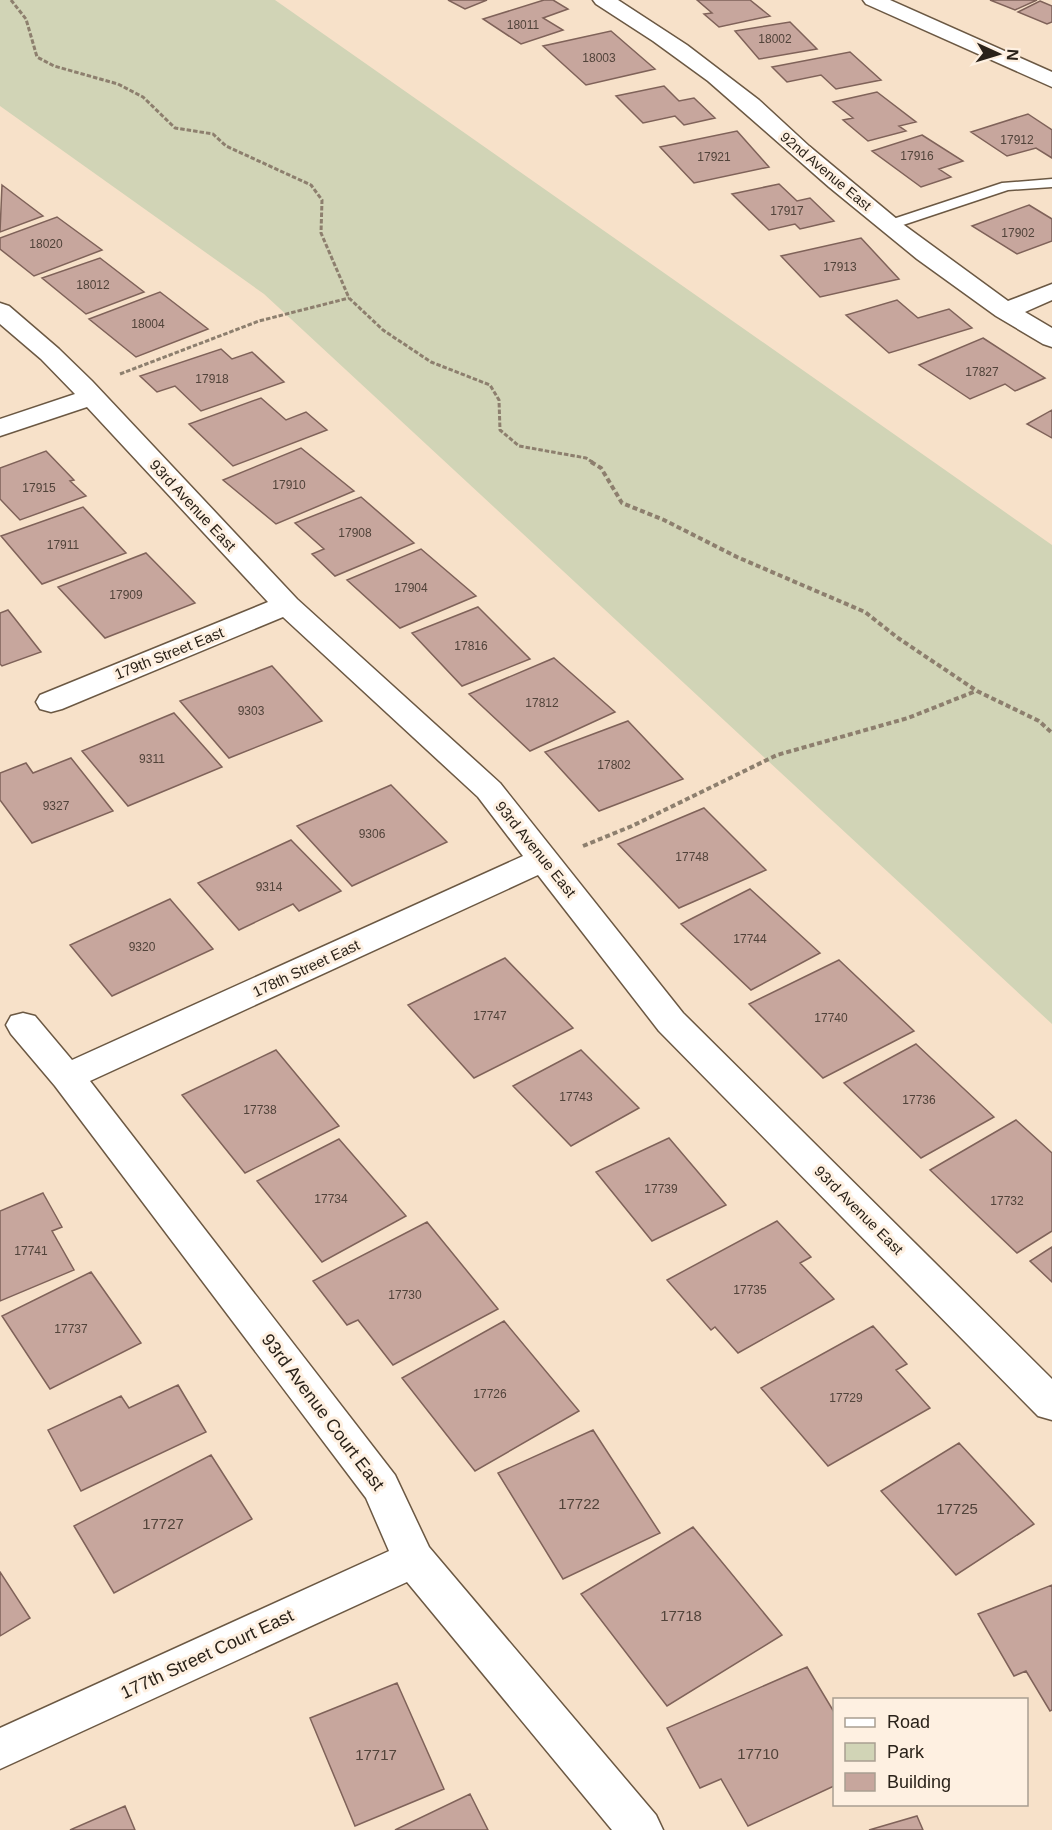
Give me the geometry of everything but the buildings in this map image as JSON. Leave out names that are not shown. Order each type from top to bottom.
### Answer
[{"type":"street","name":"92nd Avenue East","points":[[603,0],[638,20],[732,90],[944,269],[1005,311],[1052,339]]},
{"type":"street","points":[[873,0],[1052,80]]},
{"type":"street","points":[[1005,311],[1052,291]]},
{"type":"street","name":"93rd Avenue East","points":[[0,311],[50,354],[287,605],[489,790],[671,1022],[1052,1404]]},
{"type":"street","points":[[0,428],[87,392]]},
{"type":"street","name":"179th Street East","points":[[51,702],[287,605]]},
{"type":"street","name":"178th Street East","points":[[67,1077],[545,859]]},
{"type":"street","name":"93rd Avenue Court East","points":[[22,1025],[67,1077],[381,1487],[414,1559],[640,1830]]},
{"type":"street","name":"177th Street Court East","points":[[0,1749],[414,1559]]},
{"type":"lane","points":[[890,225],[1007,186],[1052,183]]},
{"type":"path","points":[[11,0],[26,19],[36,57],[54,66],[118,84],[143,97],[174,128],[213,134],[226,146],[311,185],[322,200],[321,233],[349,298],[383,330],[431,363],[490,385],[499,400],[500,430],[519,446],[586,458],[601,468],[622,503],[664,520],[737,557],[865,612],[897,638],[977,691],[1039,721],[1052,733]]},
{"type":"path","points":[[87,392],[259,321],[349,298]]},
{"type":"path","points":[[545,859],[595,842],[650,817],[720,780],[779,754],[900,722],[977,691]]},
{"type":"green space","points":[[0,0],[275,0],[1052,545],[1052,1024],[264,294],[0,106]]}]
